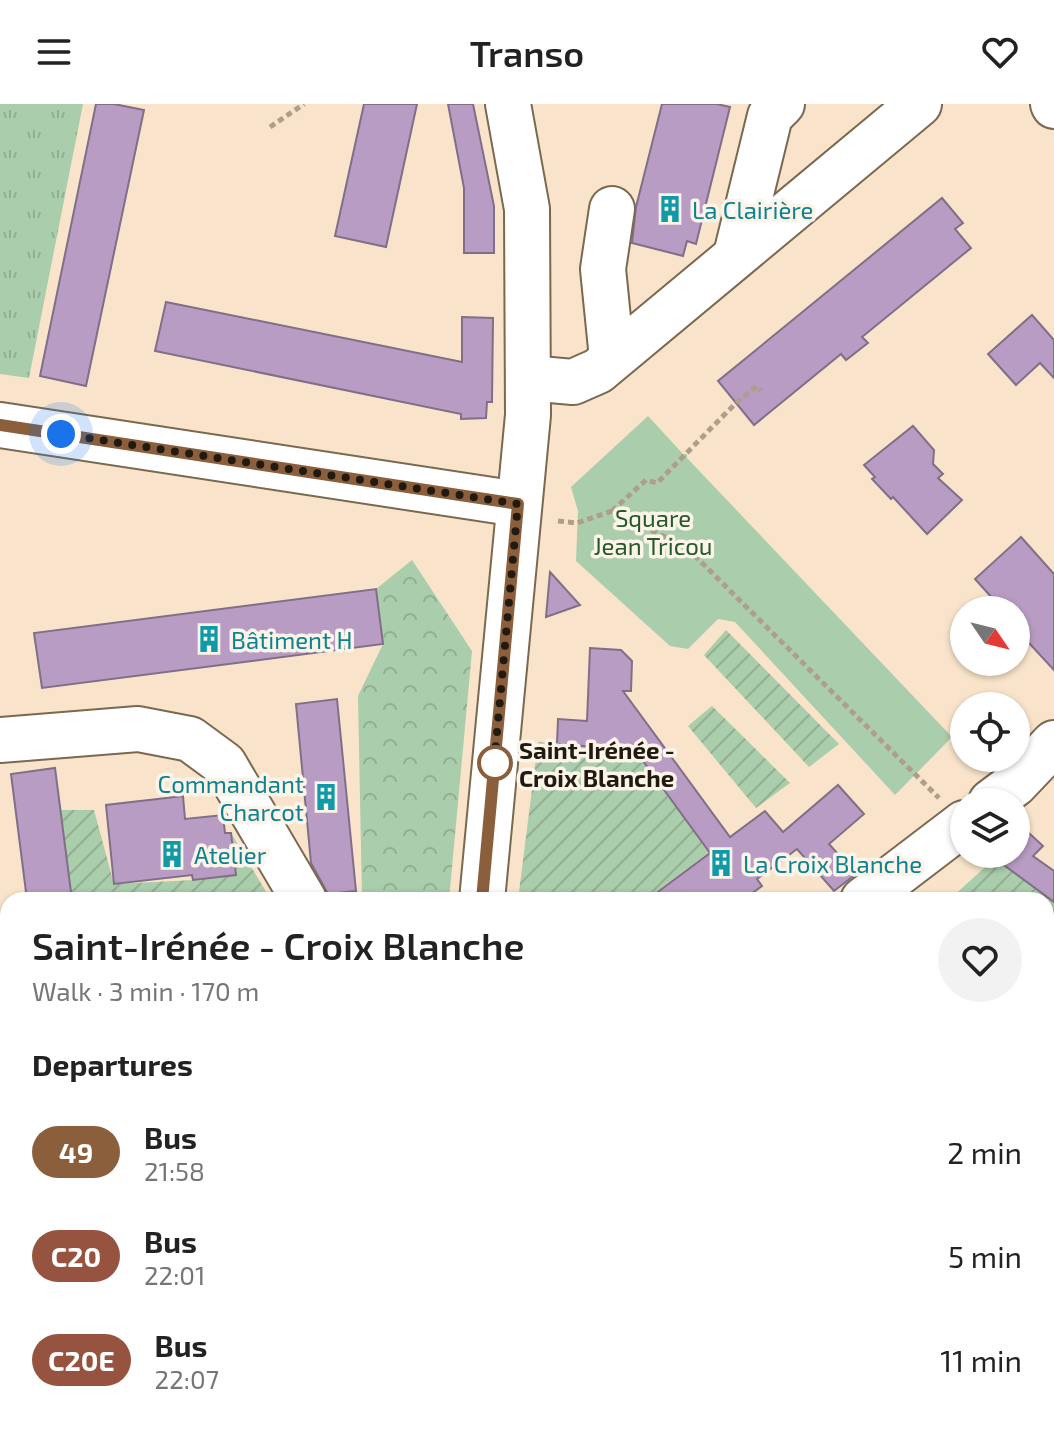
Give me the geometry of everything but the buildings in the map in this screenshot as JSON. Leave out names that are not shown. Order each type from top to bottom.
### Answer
[{"type":"main road","points":[[483,892],[518,504],[528,427],[527,209],[508,104]]},
{"type":"main road","points":[[736,255],[770,116],[782,104]]},
{"type":"main road","points":[[528,378],[573,382],[598,371],[919,104]]},
{"type":"main road","points":[[612,209],[603,269],[612,358]]},
{"type":"main road","points":[[0,425],[518,504]]},
{"type":"main road","points":[[0,740],[138,729],[190,739],[224,764],[299,892]]},
{"type":"main road","points":[[1010,788],[1054,743]]},
{"type":"main road","points":[[872,892],[950,820]]},
{"type":"path","points":[[270,127],[304,104]]},
{"type":"path","points":[[558,521],[577,523],[612,511],[646,480],[657,483],[736,403],[757,386],[761,391]]},
{"type":"path","points":[[612,511],[687,548],[950,809]]},
{"type":"green space","points":[[0,104],[83,104],[29,378],[0,374]]},
{"type":"green space","name":"Square Jean Tricou","points":[[648,416],[950,735],[950,739],[895,795],[735,622],[718,619],[688,649],[670,646],[576,561],[578,511],[571,487]]},
{"type":"green space","points":[[412,560],[472,651],[450,892],[362,892],[358,696],[383,644],[376,589]]},
{"type":"green space","points":[[726,630],[839,744],[809,767],[704,655]]},
{"type":"green space","points":[[712,706],[790,783],[756,808],[688,726]]},
{"type":"green space","points":[[538,742],[635,750],[711,851],[656,892],[519,892]]},
{"type":"green space","points":[[61,810],[94,810],[114,884],[236,875],[231,833],[266,892],[71,892]]},
{"type":"green space","points":[[984,868],[1008,868],[1041,892],[958,892]]},
{"type":"bus line","name":"49","points":[[0,425],[518,504],[483,892]]},
{"type":"place","name":"La Clairière","points":[[670,209]]},
{"type":"place","name":"Bâtiment H","points":[[209,639]]},
{"type":"place","name":"Saint-Irénée - Croix Blanche","points":[[495,763]]},
{"type":"place","name":"Commandant Charcot","points":[[326,797]]},
{"type":"place","name":"Atelier","points":[[172,854]]},
{"type":"place","name":"La Croix Blanche","points":[[721,863]]},
{"type":"route","points":[[61,434],[518,504],[493,776],[495,763]]}]
